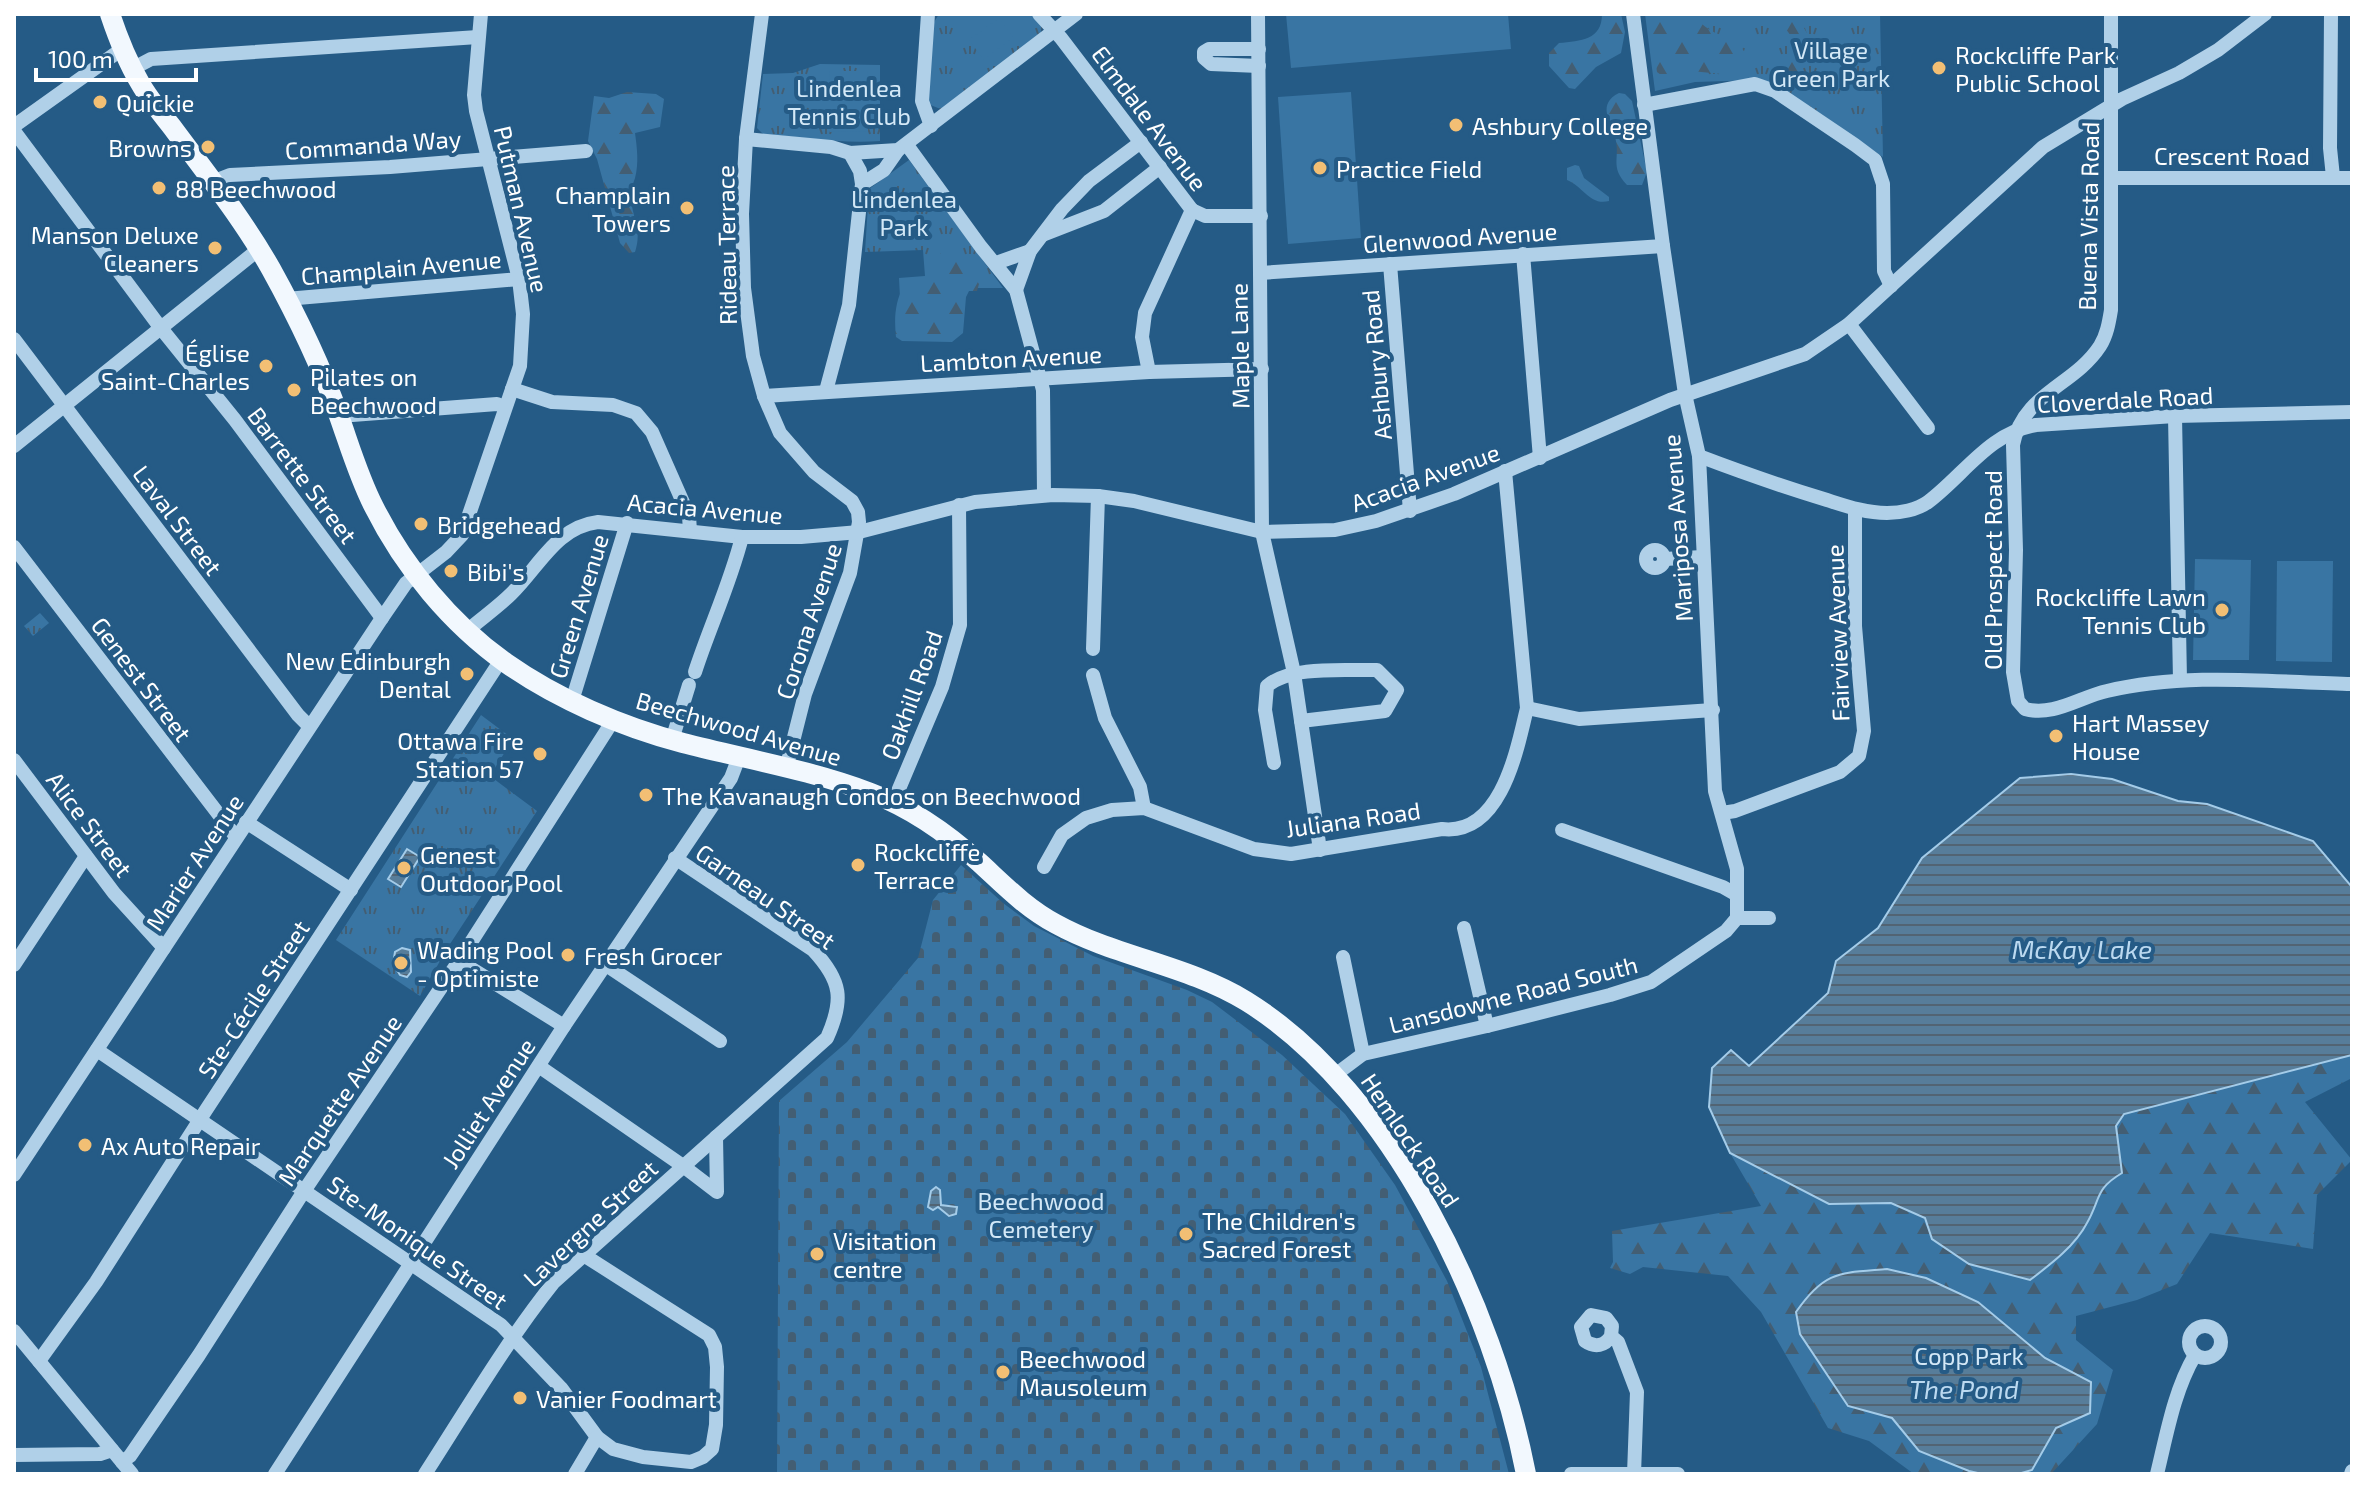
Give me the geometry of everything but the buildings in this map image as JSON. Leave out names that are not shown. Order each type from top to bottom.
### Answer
[{"type":"main road","name":"Beechwood Avenue","points":[[110,14],[122,49],[141,86],[259,249],[286,299],[307,339],[373,505],[416,576],[467,631],[501,660],[535,682],[614,719],[672,740],[867,792],[893,803],[954,842],[1031,908]]},
{"type":"main road","name":"Hemlock Road","points":[[1031,908],[1089,940],[1204,979],[1244,1000],[1305,1045],[1335,1075],[1386,1141],[1440,1229],[1480,1315],[1511,1405],[1526,1474]]},
{"type":"street","name":"Putman Avenue","points":[[416,576],[462,535],[520,366],[523,314],[519,279],[474,95],[481,14]]},
{"type":"street","name":"Rideau Terrace","points":[[762,14],[746,139],[742,214],[744,288],[753,356],[771,416],[791,447],[814,472],[856,506],[859,532]]},
{"type":"street","points":[[928,14],[922,101],[931,126]]},
{"type":"street","name":"Elmdale Avenue","points":[[1039,14],[1055,30],[1192,210],[1145,313],[1142,337],[1149,372]]},
{"type":"street","points":[[862,184],[884,170],[902,148],[1076,14]]},
{"type":"street","name":"Maple Lane","points":[[1258,14],[1262,532],[1294,673],[1320,850]]},
{"type":"street","name":"Mariposa Avenue","points":[[1633,14],[1685,394],[1699,456],[1715,791],[1736,860],[1737,895]]},
{"type":"street","name":"Buena Vista Road","points":[[2016,428],[2033,404],[2086,362],[2107,333],[2111,310],[2111,14]]},
{"type":"street","name":"Acacia Avenue","points":[[467,631],[514,591],[567,533],[587,523],[627,523],[742,537],[859,532],[959,505],[1044,495],[1098,496],[1168,508],[1262,532],[1335,530],[1410,511],[1685,394],[1805,354],[1849,324],[2043,147],[2112,106],[2218,50],[2265,14]]},
{"type":"street","points":[[2331,14],[2330,148],[2333,177]]},
{"type":"street","points":[[132,69],[151,59],[478,37]]},
{"type":"street","points":[[14,128],[122,49]]},
{"type":"street","points":[[1259,49],[1209,49],[1204,52],[1204,58],[1211,64],[1259,66]]},
{"type":"street","points":[[1644,105],[1755,84],[1775,91],[1855,145],[1875,160],[1883,184],[1884,271],[1891,286]]},
{"type":"street","name":"Barrette Street","points":[[14,128],[160,327],[235,420],[382,618]]},
{"type":"street","points":[[746,139],[831,147],[850,153],[902,148]]},
{"type":"street","points":[[1016,290],[1030,251],[1062,209],[1089,181],[1141,142]]},
{"type":"street","points":[[902,148],[1016,290],[1043,390],[1044,495]]},
{"type":"street","name":"Commanda Way","points":[[212,182],[230,175],[586,151]]},
{"type":"street","points":[[826,391],[849,305],[862,184],[860,171],[850,153]]},
{"type":"street","points":[[1045,235],[1104,211],[1160,167]]},
{"type":"street","name":"Crescent Road","points":[[2112,178],[2352,178]]},
{"type":"street","points":[[1192,210],[1205,216],[1261,216]]},
{"type":"street","name":"Glenwood Avenue","points":[[1260,273],[1663,246]]},
{"type":"street","points":[[14,446],[259,249]]},
{"type":"street","points":[[996,263],[1030,251]]},
{"type":"street","points":[[1523,254],[1540,458]]},
{"type":"street","name":"Ashbury Road","points":[[1390,264],[1410,511]]},
{"type":"street","name":"Champlain Avenue","points":[[286,299],[519,279]]},
{"type":"street","points":[[1849,324],[1928,428]]},
{"type":"street","name":"Laval Street","points":[[14,339],[309,726]]},
{"type":"street","name":"Lambton Avenue","points":[[764,396],[1149,372],[1262,369]]},
{"type":"street","points":[[512,389],[552,402],[613,405],[636,413],[652,432],[689,516],[690,531]]},
{"type":"street","points":[[339,416],[497,404],[505,407]]},
{"type":"street","name":"Cloverdale Road","points":[[1699,456],[1855,509],[1893,513],[1926,504],[1993,443],[2016,428],[2175,416],[2352,412]]},
{"type":"street","points":[[2175,416],[2180,680],[2352,684]]},
{"type":"street","name":"Old Prospect Road","points":[[2016,428],[2013,445],[2016,550],[2013,672],[2018,701],[2025,709],[2046,711],[2106,691],[2180,680]]},
{"type":"street","name":"Juliana Road","points":[[1044,867],[1062,835],[1086,818],[1112,810],[1144,808],[1254,849],[1291,854],[1450,830],[1474,823],[1495,804],[1517,748],[1527,708],[1505,471]]},
{"type":"street","points":[[1093,649],[1098,496]]},
{"type":"street","name":"Oakhill Road","points":[[893,803],[942,687],[960,625],[959,505]]},
{"type":"street","name":"Fairview Avenue","points":[[1722,813],[1840,772],[1859,756],[1864,731],[1855,626],[1855,509]]},
{"type":"street","name":"Green Avenue","points":[[572,701],[627,523]]},
{"type":"street","name":"Corona Avenue","points":[[786,769],[805,694],[850,573],[859,532]]},
{"type":"street","points":[[672,740],[710,627],[720,612],[742,537]]},
{"type":"street","name":"Genest Street","points":[[14,547],[236,837]]},
{"type":"street","points":[[1664,559],[1703,557]]},
{"type":"street","name":"Marier Avenue","points":[[14,1175],[309,726],[406,583],[416,576]]},
{"type":"street","name":"Ste-Cécile Street","points":[[39,1361],[96,1282],[501,660]]},
{"type":"street","points":[[1274,763],[1265,710],[1267,686],[1277,677],[1294,673],[1377,670],[1397,690],[1385,711],[1301,721]]},
{"type":"street","points":[[1093,675],[1105,718],[1140,787],[1144,808]]},
{"type":"street","points":[[1527,708],[1579,719],[1713,710]]},
{"type":"street","name":"Marquette Avenue","points":[[117,1456],[130,1456],[199,1355],[304,1191],[459,961],[614,719]]},
{"type":"street","name":"Jolliet Avenue","points":[[275,1474],[564,1026],[731,778],[739,757]]},
{"type":"street","name":"Alice Street","points":[[14,760],[133,915],[164,948]]},
{"type":"street","points":[[246,822],[351,890]]},
{"type":"street","points":[[1562,830],[1723,887],[1737,895],[1737,918],[1769,918]]},
{"type":"street","points":[[14,965],[86,856]]},
{"type":"street","name":"Garneau Street","points":[[675,858],[813,950],[829,966],[839,990],[837,1016]]},
{"type":"street","name":"Lansdowne Road South","points":[[1335,1075],[1363,1054],[1487,1026],[1651,982],[1726,931],[1737,918]]},
{"type":"street","points":[[1464,928],[1487,1026]]},
{"type":"street","points":[[1343,957],[1363,1054]]},
{"type":"street","points":[[459,961],[564,1026]]},
{"type":"street","points":[[606,965],[720,1041]]},
{"type":"street","name":"Lavergne Street","points":[[425,1474],[519,1325],[554,1282],[827,1038],[837,1016]]},
{"type":"street","name":"Ste-Monique Street","points":[[97,1050],[501,1325],[561,1388],[597,1437]]},
{"type":"street","points":[[540,1067],[683,1166]]},
{"type":"street","name":"Lavergne Street","points":[[683,1166],[717,1192],[716,1137]]},
{"type":"street","points":[[575,1474],[597,1437],[613,1449],[643,1457],[691,1462],[712,1449],[716,1425],[715,1347],[709,1335],[582,1254]]},
{"type":"street","points":[[14,1331],[132,1474]]},
{"type":"street","points":[[1611,1336],[1618,1342],[1637,1392],[1634,1474]]},
{"type":"street","points":[[2157,1474],[2176,1398],[2195,1355]]},
{"type":"street","points":[[14,1455],[117,1456]]},
{"type":"street","points":[[1571,1474],[1678,1474]]},
{"type":"green space","points":[[939,14],[1035,14],[1042,28],[1039,39],[943,110],[928,104],[933,24]]},
{"type":"green space","points":[[1286,14],[1508,14],[1511,49],[1291,68]]},
{"type":"green space","points":[[1602,14],[1621,14],[1625,32],[1621,53],[1596,67],[1575,89],[1569,88],[1549,66],[1549,53],[1559,43],[1589,38],[1598,29]]},
{"type":"green space","name":"Village Green Park","points":[[1645,14],[1880,14],[1883,157],[1821,114],[1757,80],[1695,82],[1655,91]]},
{"type":"green space","points":[[1649,14],[1701,14],[1700,22],[1705,27],[1731,41],[1746,54],[1742,68],[1722,74],[1691,71],[1665,78],[1657,72]]},
{"type":"green space","points":[[1775,14],[1796,14],[1812,42],[1803,62],[1802,79],[1788,76],[1791,36]]},
{"type":"green space","points":[[999,18],[1013,37],[984,60],[969,40]]},
{"type":"green space","name":"Lindenlea Park","points":[[820,64],[880,65],[880,141],[836,141],[763,134],[757,128],[763,74],[793,73]]},
{"type":"green space","points":[[829,71],[867,71],[868,88],[830,89]]},
{"type":"green space","points":[[627,92],[656,94],[664,99],[660,127],[635,133],[637,167],[631,196],[638,236],[635,252],[629,253],[620,243],[597,159],[588,141],[594,96],[609,98]]},
{"type":"green space","name":"Lindenlea Tennis Club","points":[[868,92],[869,109],[830,110],[830,93]]},
{"type":"green space","name":"Practice Field","points":[[1351,92],[1361,238],[1288,244],[1278,97]]},
{"type":"green space","points":[[1619,93],[1632,101],[1647,172],[1642,185],[1627,185],[1618,172],[1615,137],[1607,107],[1612,97]]},
{"type":"green space","points":[[868,113],[868,131],[830,132],[830,114]]},
{"type":"green space","name":"Lindenlea Park","points":[[909,160],[1003,288],[951,288],[902,335],[899,278],[925,276],[923,250],[865,252],[869,189]]},
{"type":"green space","points":[[1579,166],[1584,178],[1609,197],[1609,201],[1597,201],[1567,180],[1567,168]]},
{"type":"green space","points":[[945,241],[960,254],[979,284],[977,291],[969,291],[966,297],[963,333],[952,342],[902,341],[896,337],[895,323],[901,291],[904,285],[918,283],[934,273]]},
{"type":"green space","name":"Rockcliffe Lawn Tennis Club","points":[[2195,559],[2251,560],[2249,660],[2193,660]]},
{"type":"green space","name":"Rockcliffe Lawn Tennis Club","points":[[2277,561],[2333,561],[2332,662],[2276,661]]},
{"type":"green space","points":[[40,613],[49,623],[33,636],[24,626]]},
{"type":"green space","points":[[481,715],[513,739],[490,776],[537,811],[448,947],[420,996],[336,940]]},
{"type":"green space","name":"Beechwood Cemetery","points":[[961,865],[1034,926],[1093,956],[1212,1002],[1282,1055],[1345,1114],[1395,1185],[1447,1281],[1481,1367],[1509,1474],[777,1474],[779,1101],[847,1042],[918,958],[933,900]]},
{"type":"green space","name":"Copp Park","points":[[2352,1055],[2352,1078],[2305,1102],[2352,1160],[2317,1195],[2313,1249],[2210,1233],[2177,1284],[2137,1300],[2076,1316],[2076,1340],[2113,1370],[2097,1424],[2051,1474],[2018,1474],[2032,1470],[2056,1428],[2090,1413],[2091,1383],[2045,1358],[1978,1302],[1840,1390],[1848,1406],[1892,1418],[1919,1451],[1982,1474],[1914,1474],[1869,1441],[1828,1428],[1761,1312],[1728,1276],[1643,1267],[1630,1274],[1610,1268],[1613,1262],[1612,1231],[1761,1206],[1730,1153],[1829,1204],[1891,1203],[1925,1218],[2087,1225],[2104,1184],[2122,1173],[2116,1126],[2124,1114]]},
{"type":"water","name":"McKay Lake","points":[[2071,774],[2112,779],[2178,801],[2207,804],[2313,841],[2352,887],[2352,1055],[2124,1114],[2116,1126],[2122,1173],[2103,1189],[2076,1239],[2030,1280],[1969,1264],[1932,1239],[1925,1218],[1891,1203],[1829,1204],[1730,1153],[1709,1107],[1712,1068],[1731,1050],[1749,1066],[1828,993],[1836,961],[1878,928],[1922,858],[2020,778]]},
{"type":"water","name":"Genest Outdoor Pool","points":[[407,849],[420,857],[401,887],[388,879]]},
{"type":"water","name":"Wading Pool - Optimiste","points":[[402,948],[410,950],[411,972],[407,977],[400,975],[393,964],[395,952]]},
{"type":"water","points":[[936,1187],[940,1190],[941,1205],[957,1207],[956,1214],[949,1216],[938,1207],[933,1210],[928,1207],[931,1191]]},
{"type":"water","name":"The Pond","points":[[1887,1269],[1926,1278],[1978,1302],[2045,1358],[2091,1382],[2090,1413],[2056,1428],[2032,1470],[2018,1474],[1982,1474],[1919,1451],[1892,1418],[1848,1406],[1800,1334],[1796,1312],[1816,1288],[1835,1276]]},
{"type":"place","name":"Rockcliffe Park Public School","points":[[1939,68]]},
{"type":"place","name":"Quickie","points":[[100,102]]},
{"type":"place","name":"Ashbury College","points":[[1456,125]]},
{"type":"place","name":"Browns","points":[[208,147]]},
{"type":"place","name":"Practice Field","points":[[1320,168]]},
{"type":"place","name":"88 Beechwood","points":[[159,188]]},
{"type":"place","name":"Champlain Towers","points":[[687,208]]},
{"type":"place","name":"Manson Deluxe Cleaners","points":[[215,248]]},
{"type":"place","name":"Église Saint-Charles","points":[[266,366]]},
{"type":"place","name":"Pilates on Beechwood","points":[[294,390]]},
{"type":"place","name":"Bridgehead","points":[[421,524]]},
{"type":"place","name":"Bibi's","points":[[451,571]]},
{"type":"place","name":"Rockcliffe Lawn Tennis Club","points":[[2222,610]]},
{"type":"place","name":"New Edinburgh Dental","points":[[467,674]]},
{"type":"place","name":"Hart Massey House","points":[[2056,736]]},
{"type":"place","name":"Ottawa Fire Station 57","points":[[540,754]]},
{"type":"place","name":"The Kavanaugh Condos on Beechwood","points":[[646,795]]},
{"type":"place","name":"Rockcliffe Terrace","points":[[858,865]]},
{"type":"place","name":"Genest Outdoor Pool","points":[[404,868]]},
{"type":"place","name":"Fresh Grocer","points":[[568,955]]},
{"type":"place","name":"Wading Pool - Optimiste","points":[[401,963]]},
{"type":"place","name":"Ax Auto Repair","points":[[85,1145]]},
{"type":"place","name":"The Children's Sacred Forest","points":[[1186,1234]]},
{"type":"place","name":"Visitation centre","points":[[817,1254]]},
{"type":"place","name":"Beechwood Mausoleum","points":[[1003,1372]]},
{"type":"place","name":"Vanier Foodmart","points":[[520,1398]]}]
